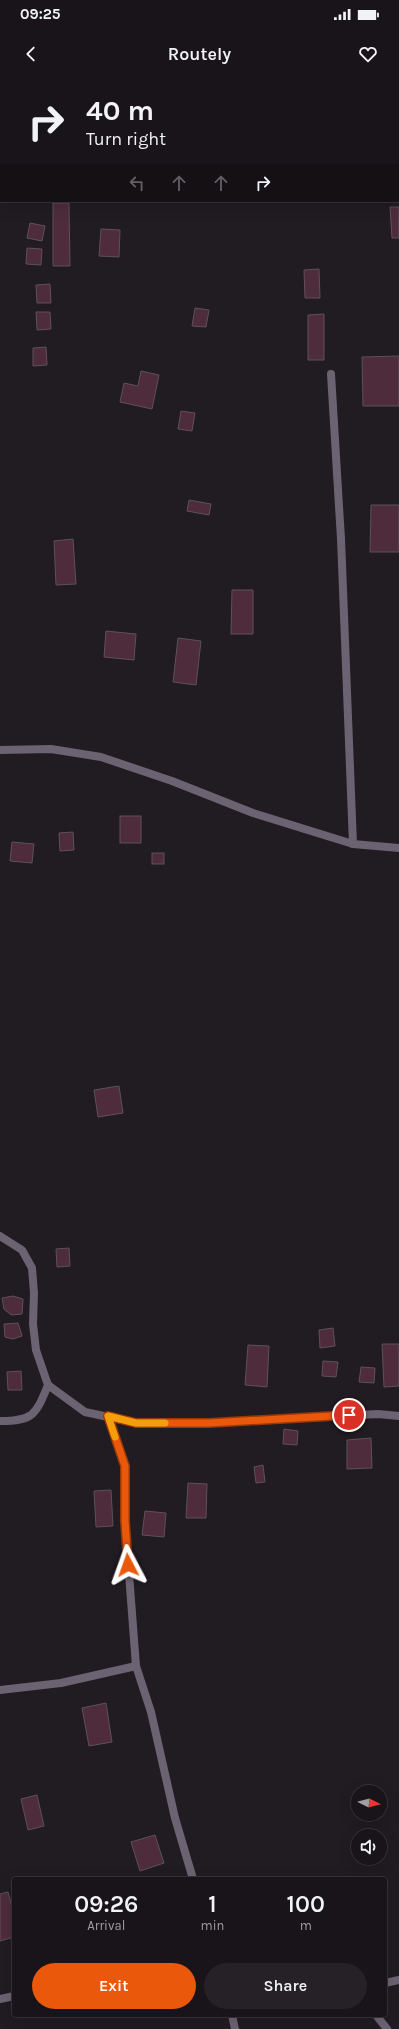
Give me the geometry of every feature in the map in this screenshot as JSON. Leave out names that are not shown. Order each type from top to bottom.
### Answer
[{"type":"street","points":[[331,374],[341,539],[353,844]]},
{"type":"street","points":[[0,750],[51,749],[101,758],[172,781],[253,813],[353,844],[399,848]]},
{"type":"street","points":[[0,1236],[22,1250],[32,1268],[34,1293],[33,1324],[36,1350],[48,1385],[85,1412],[136,1423],[209,1423],[378,1414],[399,1416]]},
{"type":"street","points":[[0,1420],[26,1418],[38,1410],[48,1385]]},
{"type":"street","points":[[108,1416],[125,1466],[125,1521],[136,1666],[151,1712],[175,1818],[192,1877]]},
{"type":"street","points":[[0,1690],[61,1683],[136,1666]]},
{"type":"street","points":[[387,1983],[399,1980]]},
{"type":"street","points":[[0,1999],[12,1996]]},
{"type":"street","points":[[232,2017],[235,2029]]},
{"type":"street","points":[[378,2017],[387,2029]]},
{"type":"building","points":[[53,203],[69,203],[70,266],[53,266]]},
{"type":"building","points":[[390,207],[399,207],[399,238],[392,238]]},
{"type":"building","points":[[30,223],[45,226],[42,241],[27,238]]},
{"type":"building","points":[[101,229],[120,230],[119,257],[99,256]]},
{"type":"building","points":[[27,248],[42,249],[41,265],[26,264]]},
{"type":"building","points":[[319,269],[320,298],[305,298],[304,270]]},
{"type":"building","points":[[50,284],[51,303],[37,303],[36,285]]},
{"type":"building","points":[[195,308],[209,310],[206,327],[192,326]]},
{"type":"building","points":[[36,312],[50,312],[51,329],[37,330]]},
{"type":"building","points":[[324,314],[324,360],[308,360],[308,315]]},
{"type":"building","points":[[46,347],[47,365],[33,366],[33,348]]},
{"type":"building","points":[[399,356],[399,406],[363,406],[362,357]]},
{"type":"building","points":[[141,371],[159,375],[152,409],[120,402],[124,383],[138,386]]},
{"type":"building","points":[[181,411],[195,413],[192,431],[178,429]]},
{"type":"building","points":[[189,500],[211,504],[209,515],[187,511]]},
{"type":"building","points":[[371,505],[399,505],[399,552],[370,552]]},
{"type":"building","points":[[73,539],[76,584],[56,585],[54,541]]},
{"type":"building","points":[[232,590],[253,590],[253,634],[231,634]]},
{"type":"building","points":[[106,631],[136,634],[134,660],[104,657]]},
{"type":"building","points":[[178,638],[201,641],[196,685],[173,682]]},
{"type":"building","points":[[120,816],[141,816],[141,843],[120,843]]},
{"type":"building","points":[[73,832],[74,850],[60,851],[59,833]]},
{"type":"building","points":[[12,842],[34,844],[32,863],[10,861]]},
{"type":"building","points":[[152,853],[164,853],[164,864],[152,864]]},
{"type":"building","points":[[119,1086],[123,1113],[98,1117],[94,1090]]},
{"type":"building","points":[[69,1248],[70,1266],[57,1267],[56,1249]]},
{"type":"building","points":[[13,1296],[23,1299],[22,1314],[11,1315],[4,1309],[2,1298]]},
{"type":"building","points":[[18,1323],[22,1336],[13,1339],[5,1337],[4,1324]]},
{"type":"building","points":[[333,1328],[335,1346],[320,1348],[319,1330]]},
{"type":"building","points":[[382,1344],[399,1344],[399,1386],[384,1387]]},
{"type":"building","points":[[248,1345],[269,1346],[267,1387],[245,1385]]},
{"type":"building","points":[[323,1361],[338,1362],[336,1377],[322,1376]]},
{"type":"building","points":[[361,1367],[375,1368],[374,1383],[359,1382]]},
{"type":"building","points":[[21,1371],[22,1390],[8,1390],[7,1372]]},
{"type":"building","points":[[284,1429],[298,1431],[297,1445],[283,1444]]},
{"type":"building","points":[[371,1438],[372,1468],[347,1469],[347,1440]]},
{"type":"building","points":[[263,1465],[265,1482],[256,1483],[254,1467]]},
{"type":"building","points":[[188,1483],[207,1484],[206,1518],[186,1518]]},
{"type":"building","points":[[111,1490],[113,1526],[96,1527],[94,1491]]},
{"type":"building","points":[[145,1511],[166,1513],[164,1537],[142,1535]]},
{"type":"building","points":[[106,1703],[112,1742],[89,1746],[82,1708]]},
{"type":"building","points":[[37,1795],[44,1826],[28,1830],[21,1799]]},
{"type":"building","points":[[155,1835],[164,1863],[140,1871],[131,1842]]},
{"type":"building","points":[[8,1892],[12,1907],[12,1938],[0,1941],[0,1894]]},
{"type":"slow traffic","points":[[115,1437],[108,1416],[136,1423],[165,1423]]},
{"type":"route","points":[[128,1565],[125,1521],[125,1466],[108,1416],[136,1423],[209,1423],[349,1415]]}]
